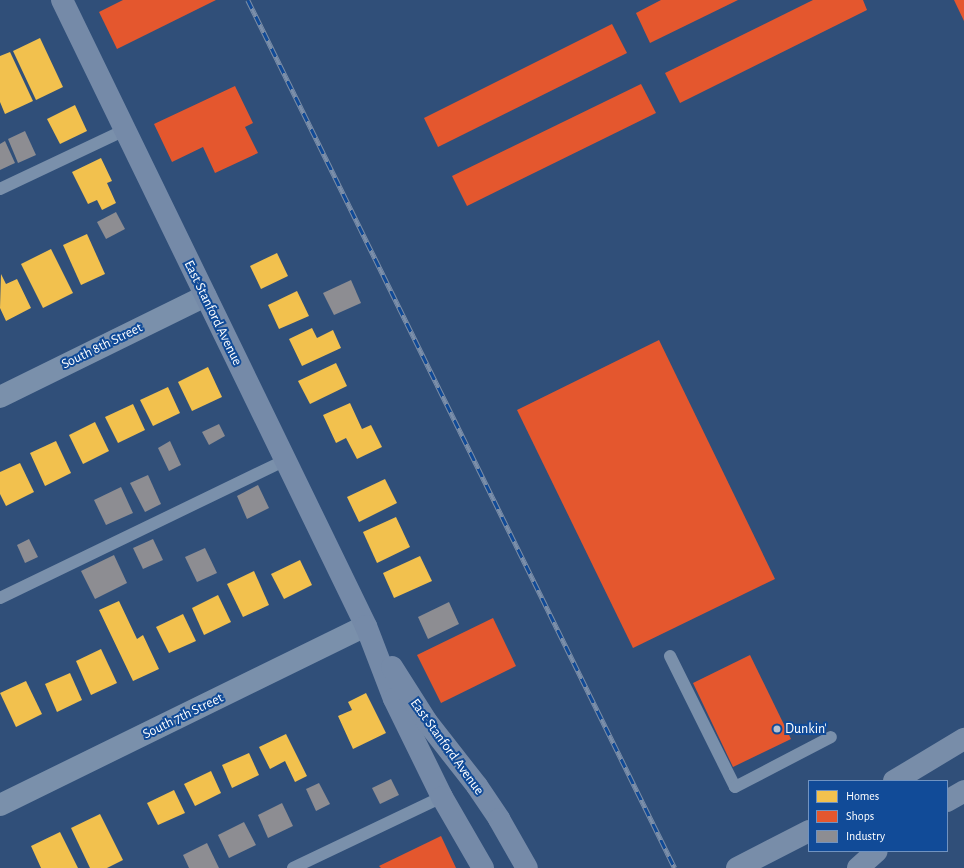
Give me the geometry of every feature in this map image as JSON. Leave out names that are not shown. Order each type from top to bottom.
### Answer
[{"type":"main road","name":"East Stanford Avenue","points":[[62,0],[284,460],[366,626],[394,699],[442,797],[483,868]]},
{"type":"main road","name":"East Stanford Avenue","points":[[366,626],[426,722],[477,786],[528,868]]},
{"type":"main road","points":[[896,780],[964,739]]},
{"type":"main road","points":[[948,800],[964,791]]},
{"type":"main road","points":[[737,868],[808,832]]},
{"type":"main road","points":[[858,868],[876,852]]},
{"type":"street","name":"South 8th Street","points":[[0,396],[205,296]]},
{"type":"street","name":"South 7th Street","points":[[0,805],[366,626]]},
{"type":"lane","points":[[0,189],[124,130]]},
{"type":"lane","points":[[0,598],[284,460]]},
{"type":"lane","points":[[670,656],[734,787],[832,737]]},
{"type":"lane","points":[[293,868],[442,797]]},
{"type":"building: Homes","points":[[40,38],[63,87],[36,100],[13,51]]},
{"type":"building: Homes","points":[[10,52],[33,101],[5,114],[0,102],[0,56]]},
{"type":"building: Homes","points":[[75,105],[87,131],[60,144],[47,119]]},
{"type":"building: Homes","points":[[101,158],[112,181],[107,183],[116,203],[102,210],[97,200],[88,204],[72,172]]},
{"type":"building: Homes","points":[[87,234],[105,274],[81,285],[63,245]]},
{"type":"building: Homes","points":[[51,249],[73,293],[43,308],[21,264]]},
{"type":"building: Homes","points":[[277,253],[288,276],[261,289],[250,266]]},
{"type":"building: Homes","points":[[1,274],[6,284],[17,279],[31,308],[6,321],[0,308]]},
{"type":"building: Homes","points":[[297,291],[309,316],[279,329],[268,305]]},
{"type":"building: Homes","points":[[312,328],[317,338],[333,330],[341,348],[302,366],[289,339]]},
{"type":"building: Homes","points":[[336,363],[347,386],[310,404],[298,381]]},
{"type":"building: Homes","points":[[208,367],[222,397],[192,411],[178,382]]},
{"type":"building: Homes","points":[[168,387],[180,413],[153,426],[140,400]]},
{"type":"building: Homes","points":[[350,403],[362,429],[371,425],[382,447],[357,459],[346,438],[336,443],[323,415]]},
{"type":"building: Homes","points":[[133,404],[145,430],[118,443],[105,417]]},
{"type":"building: Homes","points":[[95,422],[109,451],[83,464],[69,435]]},
{"type":"building: Homes","points":[[56,441],[71,473],[45,486],[30,453]]},
{"type":"building: Homes","points":[[20,463],[34,492],[6,506],[0,494],[0,472]]},
{"type":"building: Homes","points":[[385,479],[397,503],[359,522],[347,497]]},
{"type":"building: Homes","points":[[396,517],[410,547],[377,563],[363,532]]},
{"type":"building: Homes","points":[[420,556],[432,581],[394,598],[383,573]]},
{"type":"building: Homes","points":[[300,560],[312,585],[284,599],[271,574]]},
{"type":"building: Homes","points":[[254,571],[269,605],[243,617],[227,584]]},
{"type":"building: Homes","points":[[218,595],[231,622],[204,635],[192,608]]},
{"type":"building: Homes","points":[[119,601],[137,639],[143,635],[159,669],[133,681],[99,610]]},
{"type":"building: Homes","points":[[183,614],[196,641],[169,653],[156,627]]},
{"type":"building: Homes","points":[[101,649],[117,683],[91,695],[76,661]]},
{"type":"building: Homes","points":[[70,673],[82,700],[57,712],[45,684]]},
{"type":"building: Homes","points":[[26,681],[42,714],[16,727],[0,693]]},
{"type":"building: Homes","points":[[366,693],[386,733],[353,749],[338,716],[352,710],[348,702]]},
{"type":"building: Homes","points":[[286,734],[307,776],[295,782],[285,761],[270,769],[259,747]]},
{"type":"building: Homes","points":[[249,753],[259,775],[232,788],[222,765]]},
{"type":"building: Homes","points":[[211,771],[221,793],[195,806],[184,784]]},
{"type":"building: Homes","points":[[174,790],[185,813],[158,825],[147,803]]},
{"type":"building: Homes","points":[[100,814],[123,860],[107,868],[90,868],[71,828]]},
{"type":"building: Homes","points":[[60,832],[78,868],[41,868],[31,846]]},
{"type":"building: Shops","points":[[123,0],[216,0],[117,49],[99,12]]},
{"type":"building: Shops","points":[[661,0],[738,0],[650,43],[636,13]]},
{"type":"building: Shops","points":[[813,0],[863,0],[867,10],[680,103],[665,73]]},
{"type":"building: Shops","points":[[954,0],[964,0],[964,21]]},
{"type":"building: Shops","points":[[612,24],[627,53],[438,147],[424,118]]},
{"type":"building: Shops","points":[[641,84],[656,113],[467,206],[452,176]]},
{"type":"building: Shops","points":[[235,86],[253,123],[245,127],[258,153],[215,173],[203,147],[172,162],[154,124]]},
{"type":"building: Shops","points":[[659,340],[775,579],[633,648],[517,410]]},
{"type":"building: Shops","points":[[493,618],[516,666],[441,703],[417,655]]},
{"type":"building: Shops","points":[[750,655],[791,739],[733,767],[693,683]]},
{"type":"building: Shops","points":[[441,836],[456,868],[381,868],[379,866]]},
{"type":"building: Industry","points":[[25,131],[36,155],[18,163],[8,139]]},
{"type":"building: Industry","points":[[5,141],[15,163],[0,170],[0,144]]},
{"type":"building: Industry","points":[[116,212],[125,229],[106,239],[97,222]]},
{"type":"building: Industry","points":[[351,280],[361,303],[334,315],[323,293]]},
{"type":"building: Industry","points":[[219,424],[225,436],[209,445],[202,432]]},
{"type":"building: Industry","points":[[170,441],[181,465],[169,471],[158,448]]},
{"type":"building: Industry","points":[[148,475],[161,504],[145,512],[130,483]]},
{"type":"building: Industry","points":[[258,485],[269,508],[247,519],[237,496]]},
{"type":"building: Industry","points":[[121,487],[133,513],[106,525],[94,500]]},
{"type":"building: Industry","points":[[29,539],[38,557],[25,563],[17,545]]},
{"type":"building: Industry","points":[[153,539],[163,560],[143,569],[133,548]]},
{"type":"building: Industry","points":[[205,548],[217,573],[197,582],[185,557]]},
{"type":"building: Industry","points":[[114,555],[127,583],[95,599],[81,571]]},
{"type":"building: Industry","points":[[449,602],[459,624],[428,639],[418,617]]},
{"type":"building: Industry","points":[[391,779],[399,795],[380,804],[372,788]]},
{"type":"building: Industry","points":[[319,783],[330,804],[316,811],[306,789]]},
{"type":"building: Industry","points":[[282,803],[293,826],[268,838],[258,815]]},
{"type":"building: Industry","points":[[244,822],[256,845],[229,858],[218,835]]},
{"type":"building: Industry","points":[[207,843],[219,868],[189,868],[183,855]]},
{"type":"railway","points":[[248,0],[675,868]]},
{"type":"place","name":"Dunkin'","points":[[777,729]]}]
